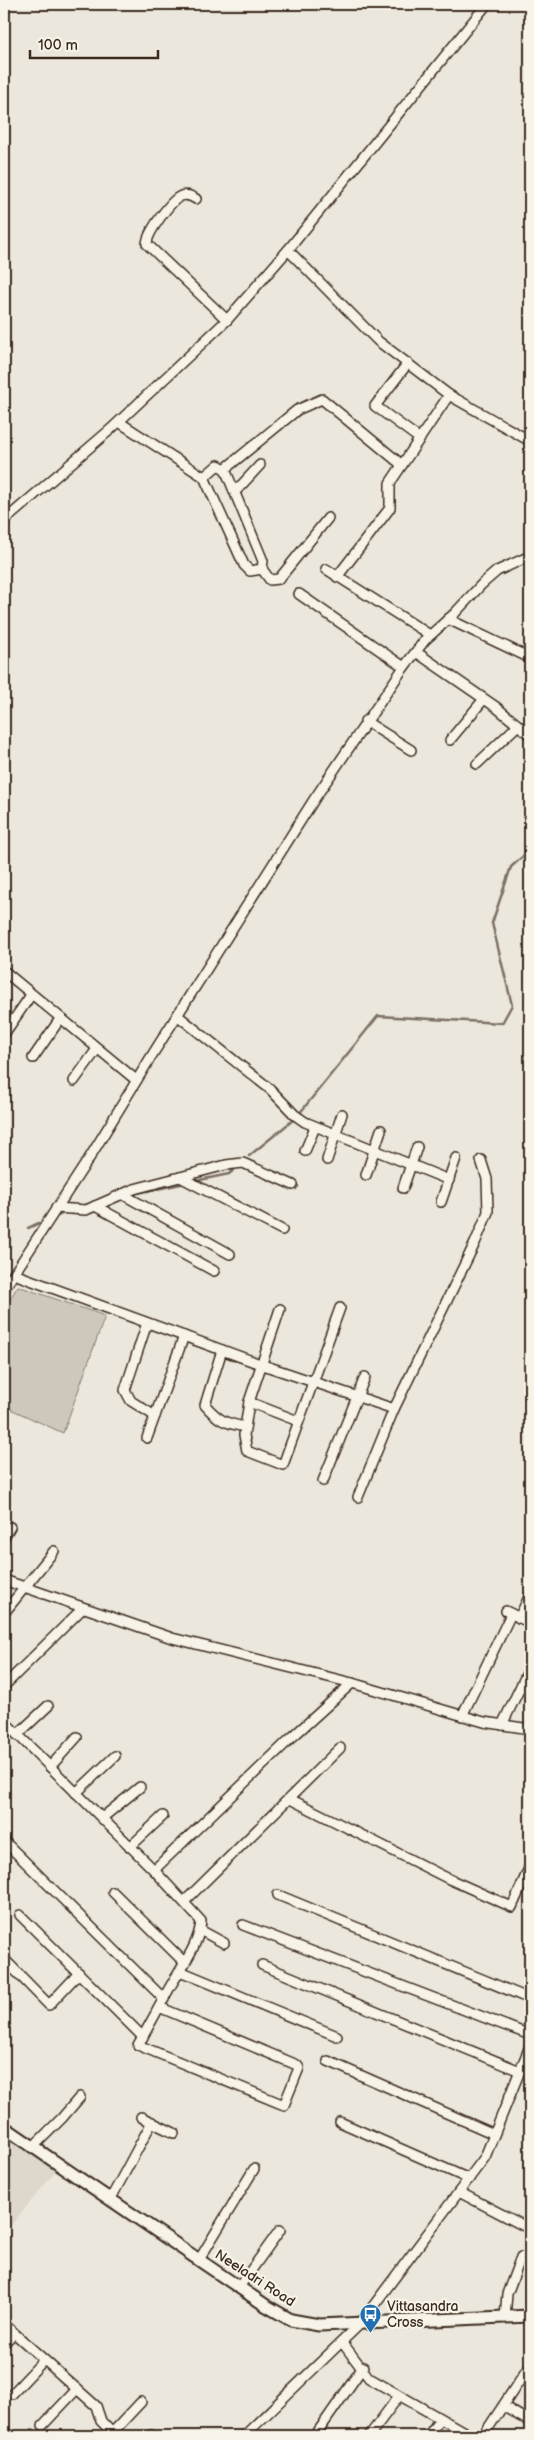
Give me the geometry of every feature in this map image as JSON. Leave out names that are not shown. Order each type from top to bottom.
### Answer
[{"type":"main road","name":"Neeladri Road","points":[[4,2127],[238,2287],[291,2320],[318,2325],[359,2325],[530,2316]]},
{"type":"street","points":[[4,520],[119,422],[227,320],[288,250],[487,4]]},
{"type":"street","points":[[196,199],[189,195],[181,196],[174,201],[151,230],[146,244],[227,320]]},
{"type":"street","points":[[288,250],[378,341],[450,395],[530,441]]},
{"type":"street","points":[[408,363],[375,406],[420,439]]},
{"type":"street","points":[[337,576],[390,508],[390,483],[450,395]]},
{"type":"street","points":[[225,469],[297,410],[322,399],[402,465]]},
{"type":"street","points":[[119,422],[204,477],[244,565],[250,571],[262,569]]},
{"type":"street","points":[[204,477],[218,465],[225,469],[263,561],[262,569],[270,580],[279,579],[328,518]]},
{"type":"street","points":[[234,492],[260,465]]},
{"type":"street","points":[[4,1289],[90,1157],[136,1080],[365,721],[416,652],[482,584],[497,571],[530,556]]},
{"type":"street","points":[[326,570],[430,636]]},
{"type":"street","points":[[298,594],[404,667]]},
{"type":"street","points":[[448,619],[530,658]]},
{"type":"street","points":[[416,652],[484,699],[530,735]]},
{"type":"street","points":[[450,740],[484,699]]},
{"type":"street","points":[[365,721],[411,750]]},
{"type":"street","points":[[477,764],[518,725]]},
{"type":"street","points":[[4,971],[31,996],[136,1080]]},
{"type":"street","points":[[4,1034],[31,996]]},
{"type":"street","points":[[177,1015],[270,1090],[295,1115],[314,1127],[449,1180]]},
{"type":"street","points":[[34,1058],[60,1019]]},
{"type":"street","points":[[74,1081],[97,1049]]},
{"type":"street","points":[[327,1160],[342,1114]]},
{"type":"street","points":[[305,1151],[314,1127]]},
{"type":"street","points":[[366,1175],[381,1130]]},
{"type":"street","points":[[403,1188],[418,1147]]},
{"type":"street","points":[[441,1202],[456,1158]]},
{"type":"street","points":[[358,1497],[394,1409],[475,1243],[488,1212],[487,1179],[481,1160]]},
{"type":"street","points":[[56,1208],[80,1211],[180,1177],[243,1163],[293,1185]]},
{"type":"street","points":[[180,1177],[282,1230]]},
{"type":"street","points":[[125,1196],[230,1254]]},
{"type":"street","points":[[96,1205],[214,1271]]},
{"type":"street","points":[[14,1274],[262,1365],[313,1380],[394,1409]]},
{"type":"street","points":[[280,1309],[250,1402],[244,1438],[247,1451],[283,1465],[340,1308]]},
{"type":"street","points":[[147,1323],[125,1390],[131,1401],[154,1416]]},
{"type":"street","points":[[147,1438],[184,1336]]},
{"type":"street","points":[[222,1350],[205,1405],[217,1418],[245,1427]]},
{"type":"street","points":[[323,1481],[366,1376]]},
{"type":"street","points":[[250,1402],[298,1421]]},
{"type":"street","points":[[4,1536],[10,1528]]},
{"type":"street","points":[[4,1613],[54,1551]]},
{"type":"street","points":[[4,1580],[25,1589],[181,1641],[352,1683],[462,1716],[530,1729]]},
{"type":"street","points":[[462,1716],[512,1614],[530,1595]]},
{"type":"street","points":[[4,1686],[83,1608]]},
{"type":"street","points":[[512,1614],[530,1623]]},
{"type":"street","points":[[502,1725],[530,1667]]},
{"type":"street","points":[[154,1870],[288,1741],[352,1683]]},
{"type":"street","points":[[17,1735],[48,1706]]},
{"type":"street","points":[[4,1721],[185,1901],[201,1920],[200,1930],[182,1967],[138,2045],[284,2105],[299,2068],[297,2065],[159,2008]]},
{"type":"street","points":[[50,1767],[77,1737]]},
{"type":"street","points":[[185,1901],[340,1748]]},
{"type":"street","points":[[76,1793],[115,1756]]},
{"type":"street","points":[[102,1818],[140,1787]]},
{"type":"street","points":[[290,1799],[449,1879],[512,1907],[530,1866]]},
{"type":"street","points":[[130,1847],[162,1816]]},
{"type":"street","points":[[4,1841],[164,1999]]},
{"type":"street","points":[[112,1892],[182,1967],[337,2036]]},
{"type":"street","points":[[278,1895],[530,1998]]},
{"type":"street","points":[[20,1915],[143,2037]]},
{"type":"street","points":[[243,1925],[530,2035]]},
{"type":"street","points":[[200,1930],[224,1943]]},
{"type":"street","points":[[4,1960],[49,2005],[79,1973]]},
{"type":"street","points":[[262,1965],[520,2071]]},
{"type":"street","points":[[244,2436],[359,2325],[485,2157],[530,2046]]},
{"type":"street","points":[[328,2061],[494,2134]]},
{"type":"street","points":[[33,2147],[80,2097]]},
{"type":"street","points":[[141,2117],[174,2133]]},
{"type":"street","points":[[110,2200],[152,2122]]},
{"type":"street","points":[[340,2122],[468,2179]]},
{"type":"street","points":[[199,2260],[254,2169]]},
{"type":"street","points":[[459,2192],[530,2229]]},
{"type":"street","points":[[238,2287],[280,2230]]},
{"type":"street","points":[[505,2318],[507,2294],[521,2257]]},
{"type":"street","points":[[4,2324],[96,2406],[101,2422],[114,2435],[141,2402]]},
{"type":"street","points":[[4,2343],[14,2333]]},
{"type":"street","points":[[342,2342],[363,2367],[369,2378],[471,2436]]},
{"type":"street","points":[[12,2394],[44,2360]]},
{"type":"street","points":[[315,2436],[363,2367]]},
{"type":"street","points":[[483,2436],[526,2371],[530,2373]]},
{"type":"street","points":[[43,2425],[77,2389]]},
{"type":"street","points":[[369,2436],[399,2396]]},
{"type":"street","points":[[503,2406],[530,2422]]},
{"type":"street","points":[[428,2436],[440,2419]]},
{"type":"shaded area","points":[[18,1286],[105,1316],[63,1433],[4,1406],[4,1308]]},
{"type":"shaded area","points":[[4,2127],[60,2166],[9,2228],[4,2224]]},
{"type":"waterway","points":[[299,1114],[378,1016],[502,1023],[512,1005],[492,923],[511,867],[530,850]]},
{"type":"waterway","points":[[249,1156],[293,1120]]},
{"type":"waterway","points":[[200,1180],[229,1174],[234,1170]]},
{"type":"waterway","points":[[133,1194],[181,1184]]},
{"type":"waterway","points":[[83,1206],[98,1201]]},
{"type":"waterway","points":[[58,1216],[62,1214]]},
{"type":"waterway","points":[[28,1228],[39,1223]]},
{"type":"place","name":"Vittasandra Cross","points":[[371,2333]]}]
